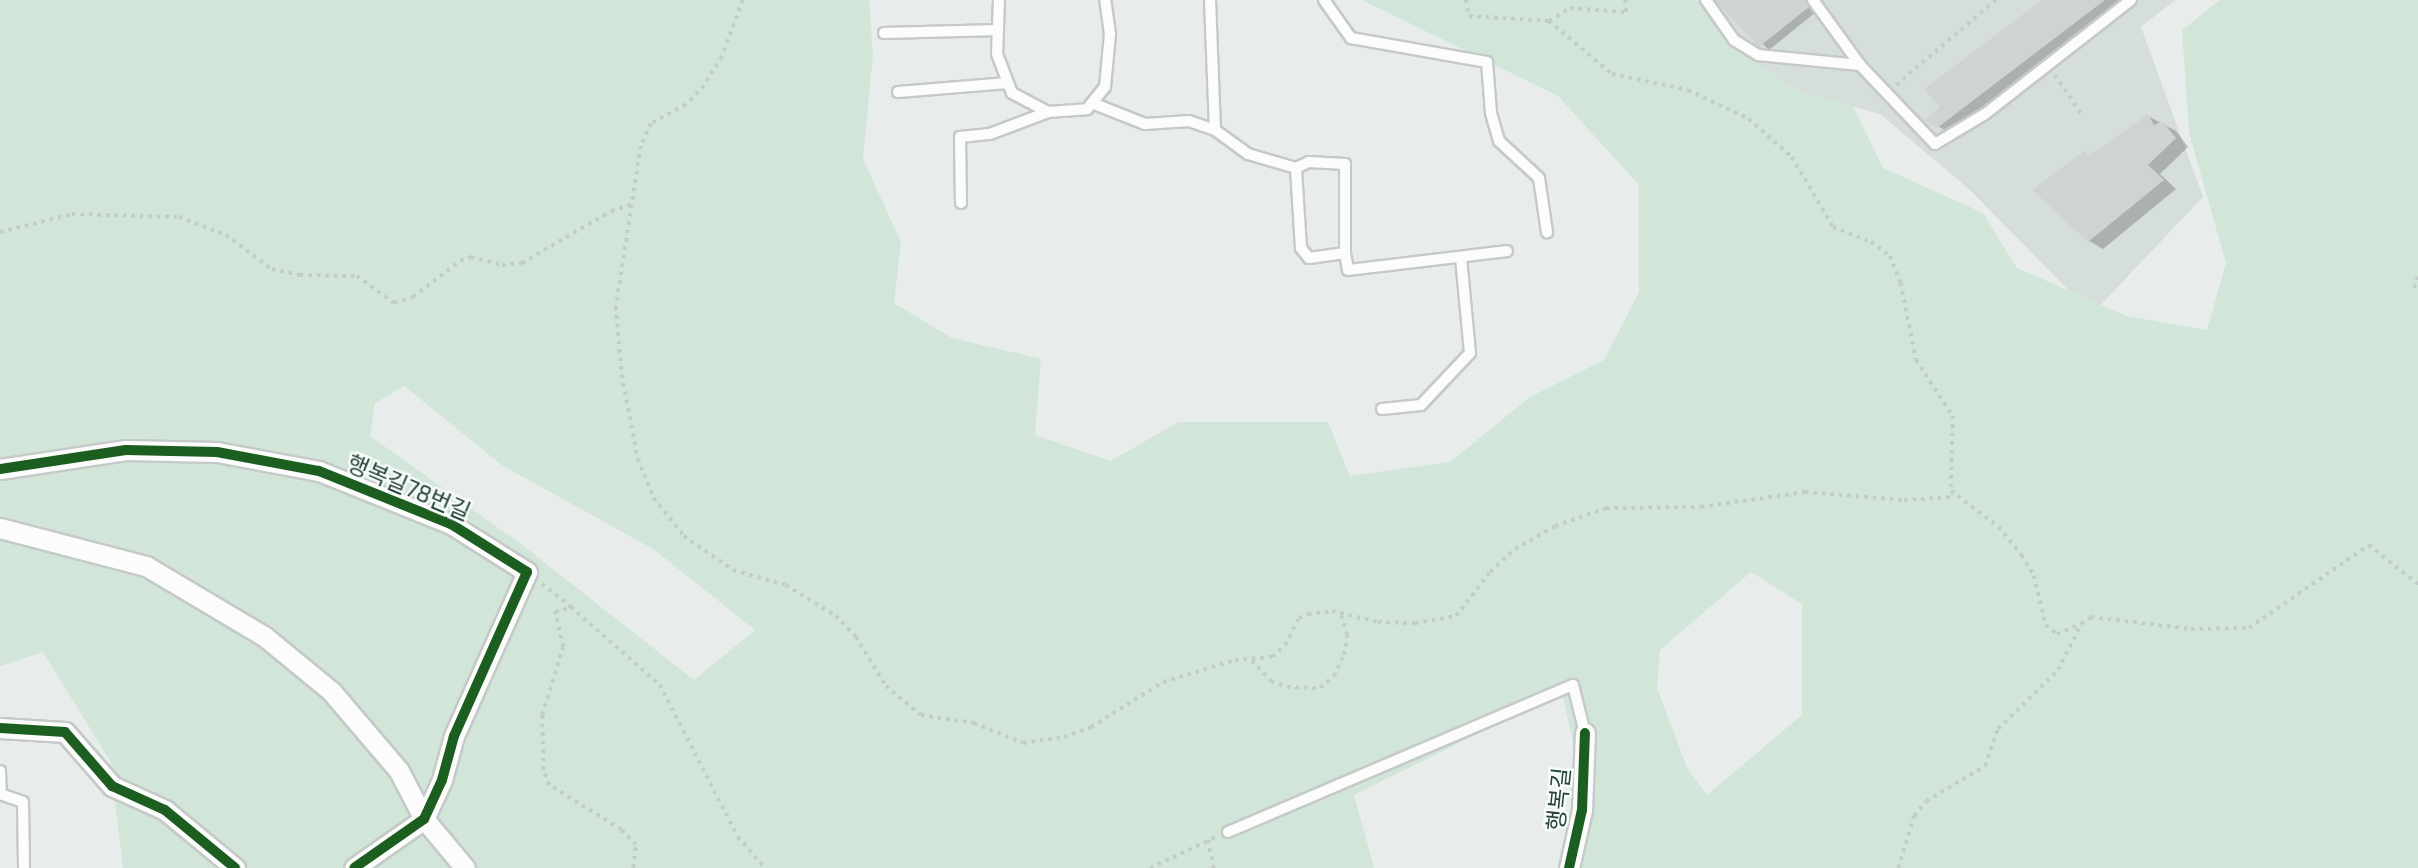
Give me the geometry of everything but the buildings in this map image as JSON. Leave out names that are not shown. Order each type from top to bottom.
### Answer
[{"type":"street","name":"행복길78번길","points":[[0,469],[126,450],[217,452],[319,471],[451,524],[527,572]]},
{"type":"street","points":[[0,528],[146,566],[264,635],[331,691],[399,771],[424,818],[465,868]]},
{"type":"street","points":[[354,868],[424,818],[442,780],[454,736],[527,572]]},
{"type":"street","points":[[0,728],[65,732],[112,786],[165,810],[234,868]]},
{"type":"street","name":"행복길","points":[[1569,868],[1583,810],[1585,733]]},
{"type":"lane","points":[[999,0],[997,54],[1012,93],[1048,112]]},
{"type":"lane","points":[[961,203],[960,137],[990,134],[1048,112],[1087,109],[1105,88],[1110,34],[1105,0]]},
{"type":"lane","points":[[1210,0],[1215,130]]},
{"type":"lane","points":[[1324,0],[1351,38],[1487,62],[1491,114],[1499,141],[1539,178],[1547,232]]},
{"type":"lane","points":[[1706,0],[1734,40],[1758,55],[1860,65]]},
{"type":"lane","points":[[1813,0],[1860,65],[1935,144],[1985,114],[2131,0]]},
{"type":"lane","points":[[884,33],[998,30]]},
{"type":"lane","points":[[898,92],[1008,83]]},
{"type":"lane","points":[[1092,103],[1145,124],[1189,121],[1215,130],[1248,154],[1296,168],[1309,162],[1345,163],[1345,253],[1348,270],[1507,251]]},
{"type":"lane","points":[[1296,168],[1301,248],[1309,258],[1345,253]]},
{"type":"lane","points":[[1382,409],[1422,404],[1470,353],[1461,257]]},
{"type":"lane","points":[[1228,832],[1573,685],[1585,733]]},
{"type":"lane","points":[[0,771],[1,794],[23,802],[24,868]]},
{"type":"path","points":[[743,0],[722,57],[704,86],[686,104],[651,124],[644,135],[635,203],[618,289],[616,327],[638,459],[647,486],[672,523],[705,554],[733,570],[786,585],[836,616],[856,637],[886,686],[908,706],[933,718],[974,723],[1014,740],[1041,743],[1091,727],[1174,677],[1235,660],[1252,662],[1281,652],[1299,618],[1320,611],[1415,623],[1456,616],[1490,572],[1515,550],[1555,526],[1606,508],[1702,507],[1805,492],[1904,500],[1955,497]]},
{"type":"path","points":[[1466,0],[1469,16],[1549,21],[1570,8],[1626,12],[1625,0]]},
{"type":"path","points":[[1886,93],[1996,0]]},
{"type":"path","points":[[1549,21],[1612,74],[1688,90],[1749,119],[1791,157],[1833,227],[1871,242],[1890,256],[1901,283],[1916,360],[1952,416],[1949,482],[1955,497],[1999,527],[2022,555],[2034,576],[2046,625],[2057,635],[2091,617],[2191,629],[2249,628],[2368,545],[2418,584]]},
{"type":"path","points":[[2048,65],[2082,116]]},
{"type":"path","points":[[0,232],[72,214],[179,217],[226,235],[272,269],[300,275],[357,276],[394,303],[413,297],[460,261],[471,257],[502,265],[522,263],[611,211],[635,203]]},
{"type":"path","points":[[2418,277],[2418,291]]},
{"type":"path","points":[[527,572],[660,685],[738,837],[765,868]]},
{"type":"path","points":[[571,607],[555,612],[563,647],[542,715],[542,770],[549,785],[621,830],[636,845],[634,868]]},
{"type":"path","points":[[1252,662],[1279,684],[1299,690],[1320,688],[1334,676],[1344,655],[1347,635],[1341,615]]},
{"type":"path","points":[[1898,868],[1914,816],[1926,801],[1985,766],[1998,729],[2058,670],[2081,624]]},
{"type":"path","points":[[1150,868],[1208,840],[1214,868]]},
{"type":"shaded area","points":[[1703,0],[2175,0],[2141,27],[2203,197],[2092,314],[1970,190],[1880,114],[1801,93],[1747,57]]},
{"type":"green space","points":[[0,0],[869,0],[873,55],[863,159],[901,242],[894,303],[952,338],[1041,359],[1035,435],[1111,461],[1178,422],[1328,422],[1350,476],[1450,462],[1530,397],[1604,360],[1639,292],[1639,185],[1558,96],[1362,0],[1703,0],[1747,57],[1801,93],[1853,106],[1883,168],[1983,213],[2017,268],[2127,316],[2207,330],[2226,263],[2189,133],[2182,30],[2220,0],[2418,0],[2418,868],[1574,868],[1589,816],[1562,692],[1354,795],[1374,868],[123,868],[110,761],[43,652],[0,666]],"holes":[[[404,386],[503,466],[653,549],[755,630],[694,680],[521,544],[370,436],[375,403]],[[1751,572],[1802,604],[1802,715],[1707,795],[1688,770],[1657,688],[1660,650]]]},
{"type":"cycle path","points":[[0,469],[126,450],[217,452],[319,471],[451,524],[527,572],[454,736],[442,780],[424,819],[354,868]]},
{"type":"cycle path","points":[[0,728],[65,732],[112,786],[165,810],[235,868]]},
{"type":"cycle path","points":[[1569,868],[1582,810],[1585,733]]}]
